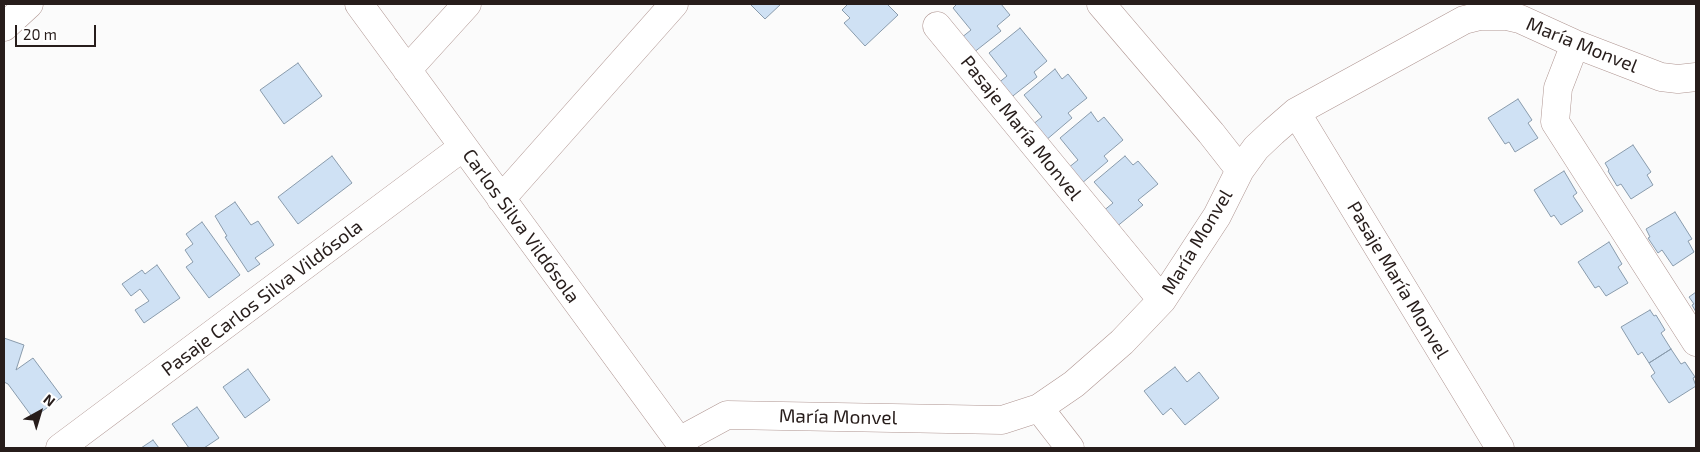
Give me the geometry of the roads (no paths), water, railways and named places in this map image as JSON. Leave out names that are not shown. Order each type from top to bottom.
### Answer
[{"type":"street","points":[[4,27],[29,4]]},
{"type":"street","name":"Carlos Silva Vildósola","points":[[358,4],[681,445]]},
{"type":"street","points":[[407,70],[467,4]]},
{"type":"street","points":[[501,199],[674,4]]},
{"type":"street","points":[[1101,4],[1211,133],[1240,170]]},
{"type":"street","name":"María Monvel","points":[[681,445],[727,415],[1002,420],[1039,408],[1074,384],[1122,342],[1162,300],[1217,216],[1240,170],[1256,148],[1296,112],[1464,20],[1480,16],[1507,16],[1661,77],[1678,79],[1696,78]]},
{"type":"street","name":"Pasaje María Monvel","points":[[937,26],[1162,300]]},
{"type":"street","points":[[1574,44],[1558,88],[1556,122],[1696,342]]},
{"type":"street","name":"Pasaje María Monvel","points":[[1296,112],[1500,448]]},
{"type":"street","name":"Pasaje Carlos Silva Vildósola","points":[[60,448],[463,147]]},
{"type":"street","points":[[1039,408],[1070,448]]}]
